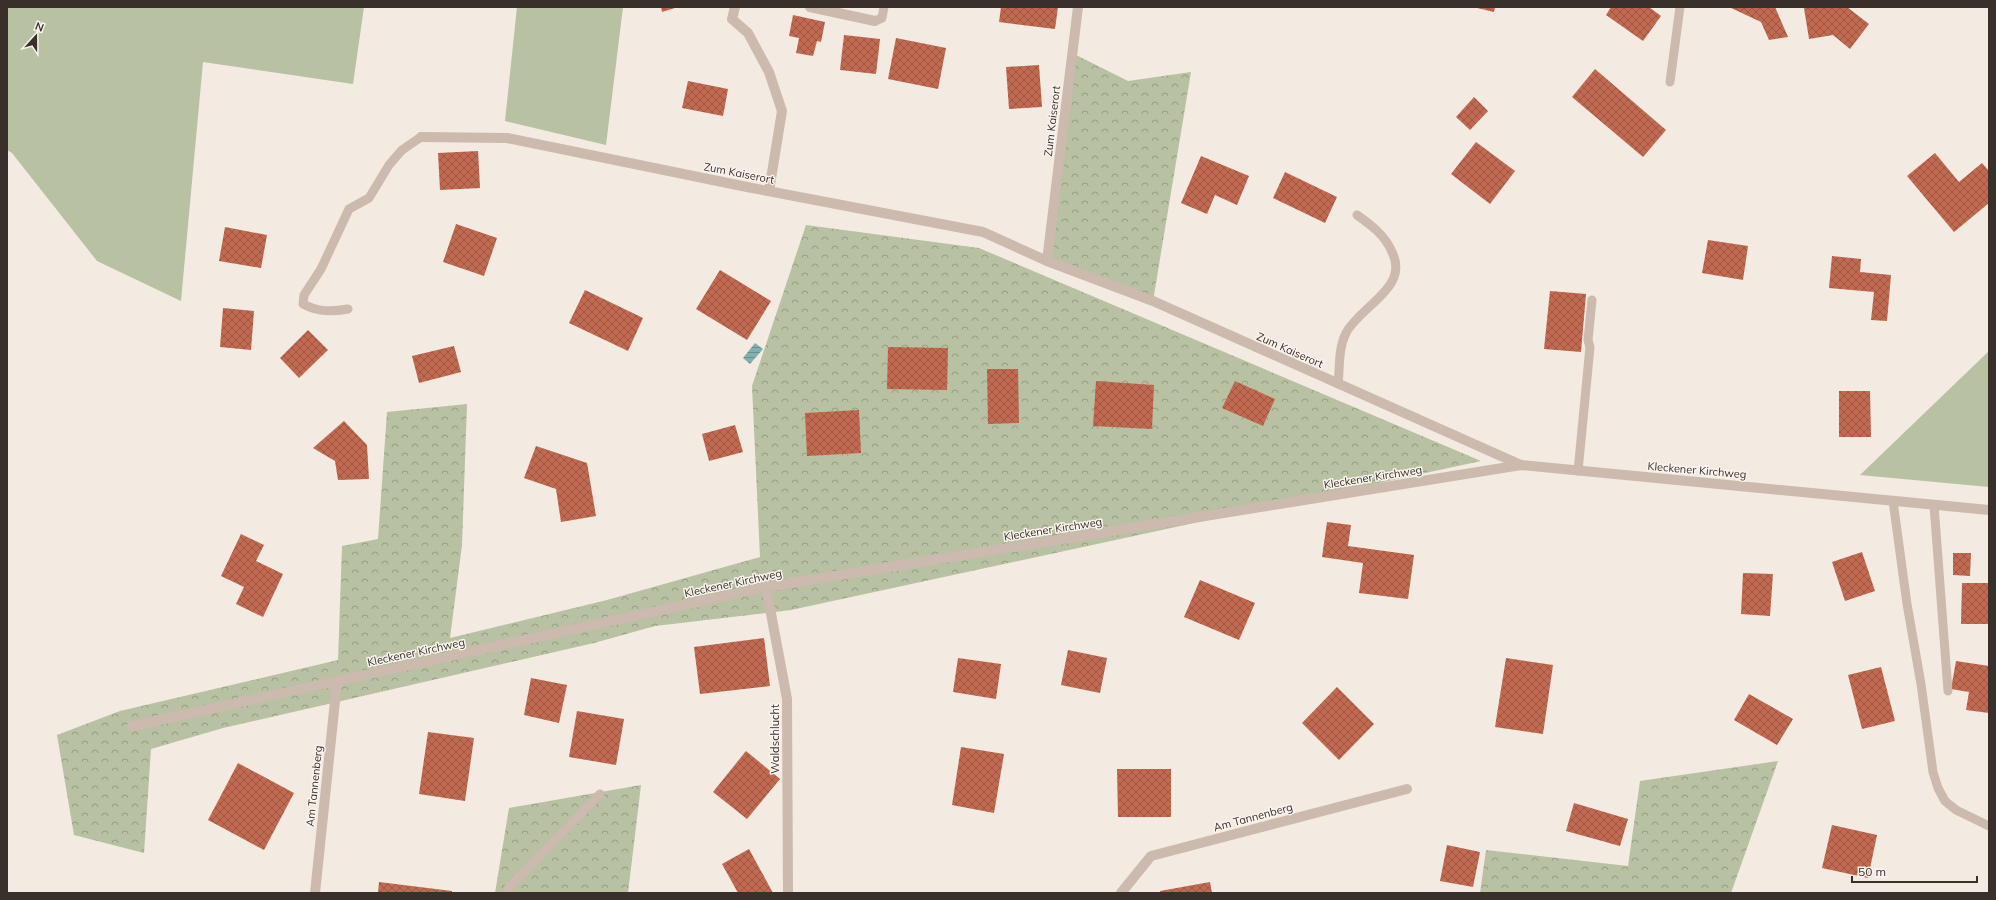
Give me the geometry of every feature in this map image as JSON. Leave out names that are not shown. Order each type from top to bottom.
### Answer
[{"type":"street","points":[[735,7],[732,19],[748,33],[770,72],[782,111],[769,191]]},
{"type":"street","points":[[810,7],[875,21]]},
{"type":"street","name":"Zum Kaiserort","points":[[1047,261],[1078,7]]},
{"type":"street","name":"Zum Kaiserort","points":[[421,137],[507,138],[769,191],[983,232],[1047,261],[1153,302],[1521,465]]},
{"type":"street","name":"Kleckener Kirchweg","points":[[132,726],[766,587],[1521,465],[1989,510]]},
{"type":"street","name":"Waldschlucht","points":[[766,587],[787,699],[788,893]]},
{"type":"street","name":"Am Tannenberg","points":[[315,893],[336,682]]},
{"type":"street","name":"Am Tannenberg","points":[[1121,893],[1151,856],[1407,789]]},
{"type":"lane","points":[[875,21],[882,18],[884,7]]},
{"type":"lane","points":[[1670,82],[1680,7]]},
{"type":"lane","points":[[348,309],[329,311],[312,309],[303,304],[304,295],[321,269],[349,209],[369,198],[389,165],[402,150],[421,137]]},
{"type":"lane","points":[[1338,384],[1340,351],[1347,332],[1390,286],[1396,273],[1394,256],[1385,239],[1369,223],[1357,215]]},
{"type":"lane","points":[[1578,471],[1590,347],[1588,340],[1592,300]]},
{"type":"lane","points":[[1893,500],[1907,604],[1921,684],[1933,772],[1938,788],[1945,801],[1956,810],[1989,826]]},
{"type":"lane","points":[[1934,505],[1948,691]]},
{"type":"lane","points":[[508,893],[509,887],[600,794]]},
{"type":"green space","points":[[7,7],[364,7],[353,84],[203,62],[181,301],[97,261],[12,153],[7,150]]},
{"type":"green space","points":[[517,7],[623,7],[606,145],[505,121]]},
{"type":"green space","points":[[1072,53],[1128,81],[1191,72],[1153,301],[1047,261]]},
{"type":"green space","points":[[806,225],[979,248],[1481,461],[791,610],[655,626],[594,643],[223,728],[151,749],[144,853],[74,835],[57,735],[120,711],[338,660],[342,546],[378,539],[387,412],[467,404],[462,545],[450,638],[607,600],[760,557],[752,386]]},
{"type":"green space","points":[[1989,351],[1989,487],[1860,475]]},
{"type":"green space","points":[[1778,761],[1731,893],[1480,893],[1486,850],[1628,866],[1640,781]]},
{"type":"green space","points":[[641,785],[628,893],[495,893],[509,808]]},
{"type":"water","points":[[755,343],[763,349],[750,364],[743,358]]},
{"type":"building","points":[[661,7],[678,7],[662,12]]},
{"type":"building","points":[[1001,7],[1058,7],[1055,29],[999,22]]},
{"type":"building","points":[[1473,7],[1495,7],[1494,12]]},
{"type":"building","points":[[1611,7],[1649,7],[1661,16],[1643,41],[1606,15]]},
{"type":"building","points":[[1729,7],[1775,7],[1788,37],[1769,40],[1761,22]]},
{"type":"building","points":[[1847,7],[1869,24],[1850,49],[1833,35],[1809,39],[1804,8]]},
{"type":"building","points":[[793,15],[825,22],[821,42],[817,41],[813,56],[796,53],[799,38],[789,36]]},
{"type":"building","points":[[844,35],[880,39],[876,74],[840,70]]},
{"type":"building","points":[[896,38],[946,48],[938,89],[888,79]]},
{"type":"building","points":[[1039,65],[1042,107],[1009,109],[1006,67]]},
{"type":"building","points":[[1595,69],[1666,130],[1643,157],[1572,97]]},
{"type":"building","points":[[688,81],[728,89],[723,116],[682,108]]},
{"type":"building","points":[[1474,97],[1488,111],[1470,130],[1456,117]]},
{"type":"building","points":[[1476,142],[1515,171],[1490,204],[1451,174]]},
{"type":"building","points":[[478,151],[480,188],[440,190],[438,153]]},
{"type":"building","points":[[1935,153],[1959,182],[1982,163],[1989,171],[1989,203],[1954,232],[1907,176]]},
{"type":"building","points":[[1201,156],[1249,176],[1237,205],[1215,195],[1207,214],[1181,203]]},
{"type":"building","points":[[1285,172],[1337,197],[1325,223],[1273,198]]},
{"type":"building","points":[[456,224],[497,238],[484,276],[443,262]]},
{"type":"building","points":[[225,227],[267,235],[261,268],[219,261]]},
{"type":"building","points":[[1708,240],[1748,246],[1743,280],[1702,273]]},
{"type":"building","points":[[1832,256],[1861,259],[1860,272],[1891,275],[1887,321],[1871,320],[1874,292],[1829,288]]},
{"type":"building","points":[[720,270],[771,301],[747,340],[696,309]]},
{"type":"building","points":[[585,290],[643,318],[628,351],[569,323]]},
{"type":"building","points":[[1550,291],[1586,294],[1581,352],[1544,349]]},
{"type":"building","points":[[223,308],[254,311],[251,350],[220,347]]},
{"type":"building","points":[[308,330],[328,350],[299,378],[280,358]]},
{"type":"building","points":[[454,346],[461,372],[419,383],[412,356]]},
{"type":"building","points":[[888,347],[948,348],[947,390],[887,389]]},
{"type":"building","points":[[987,369],[1018,369],[1019,423],[988,424]]},
{"type":"building","points":[[1096,381],[1154,385],[1152,429],[1093,426]]},
{"type":"building","points":[[1235,381],[1275,399],[1263,426],[1222,408]]},
{"type":"building","points":[[1839,391],[1870,391],[1871,437],[1839,437]]},
{"type":"building","points":[[859,410],[861,453],[807,456],[805,413]]},
{"type":"building","points":[[344,421],[367,445],[369,479],[338,480],[335,461],[313,448]]},
{"type":"building","points":[[735,425],[743,452],[709,461],[702,434]]},
{"type":"building","points":[[536,446],[587,463],[596,516],[561,522],[556,489],[524,478]]},
{"type":"building","points":[[1327,522],[1351,525],[1348,546],[1414,555],[1408,599],[1359,593],[1363,563],[1322,557]]},
{"type":"building","points":[[241,534],[264,545],[256,561],[283,574],[263,617],[236,604],[244,587],[221,576]]},
{"type":"building","points":[[1862,552],[1875,591],[1845,601],[1832,562]]},
{"type":"building","points":[[1953,553],[1971,553],[1970,576],[1953,575]]},
{"type":"building","points":[[1743,573],[1773,574],[1770,616],[1741,614]]},
{"type":"building","points":[[1200,580],[1255,603],[1239,640],[1184,617]]},
{"type":"building","points":[[1962,583],[1989,583],[1989,624],[1961,624]]},
{"type":"building","points":[[764,638],[770,686],[700,694],[694,647]]},
{"type":"building","points":[[1068,650],[1107,658],[1100,693],[1061,685]]},
{"type":"building","points":[[958,658],[1001,664],[996,699],[953,692]]},
{"type":"building","points":[[1506,658],[1553,665],[1543,734],[1495,727]]},
{"type":"building","points":[[1956,661],[1989,666],[1989,713],[1966,710],[1969,692],[1951,689]]},
{"type":"building","points":[[1881,667],[1895,721],[1862,729],[1848,675]]},
{"type":"building","points":[[531,678],[567,685],[559,723],[524,715]]},
{"type":"building","points":[[1337,687],[1374,724],[1339,760],[1302,723]]},
{"type":"building","points":[[1749,694],[1793,719],[1777,745],[1734,720]]},
{"type":"building","points":[[577,711],[624,719],[616,765],[569,757]]},
{"type":"building","points":[[428,732],[474,738],[465,801],[419,794]]},
{"type":"building","points":[[961,747],[1004,754],[994,813],[952,805]]},
{"type":"building","points":[[746,751],[780,779],[747,819],[713,792]]},
{"type":"building","points":[[238,763],[294,793],[264,850],[208,820]]},
{"type":"building","points":[[1117,769],[1171,769],[1171,817],[1118,817]]},
{"type":"building","points":[[1574,803],[1628,819],[1620,846],[1566,831]]},
{"type":"building","points":[[1832,825],[1877,835],[1868,878],[1822,868]]},
{"type":"building","points":[[1447,845],[1480,852],[1473,887],[1440,881]]},
{"type":"building","points":[[749,849],[773,893],[738,893],[722,864]]},
{"type":"building","points":[[379,882],[452,891],[452,893],[378,893]]},
{"type":"building","points":[[1210,882],[1212,893],[1160,893],[1160,891]]}]
